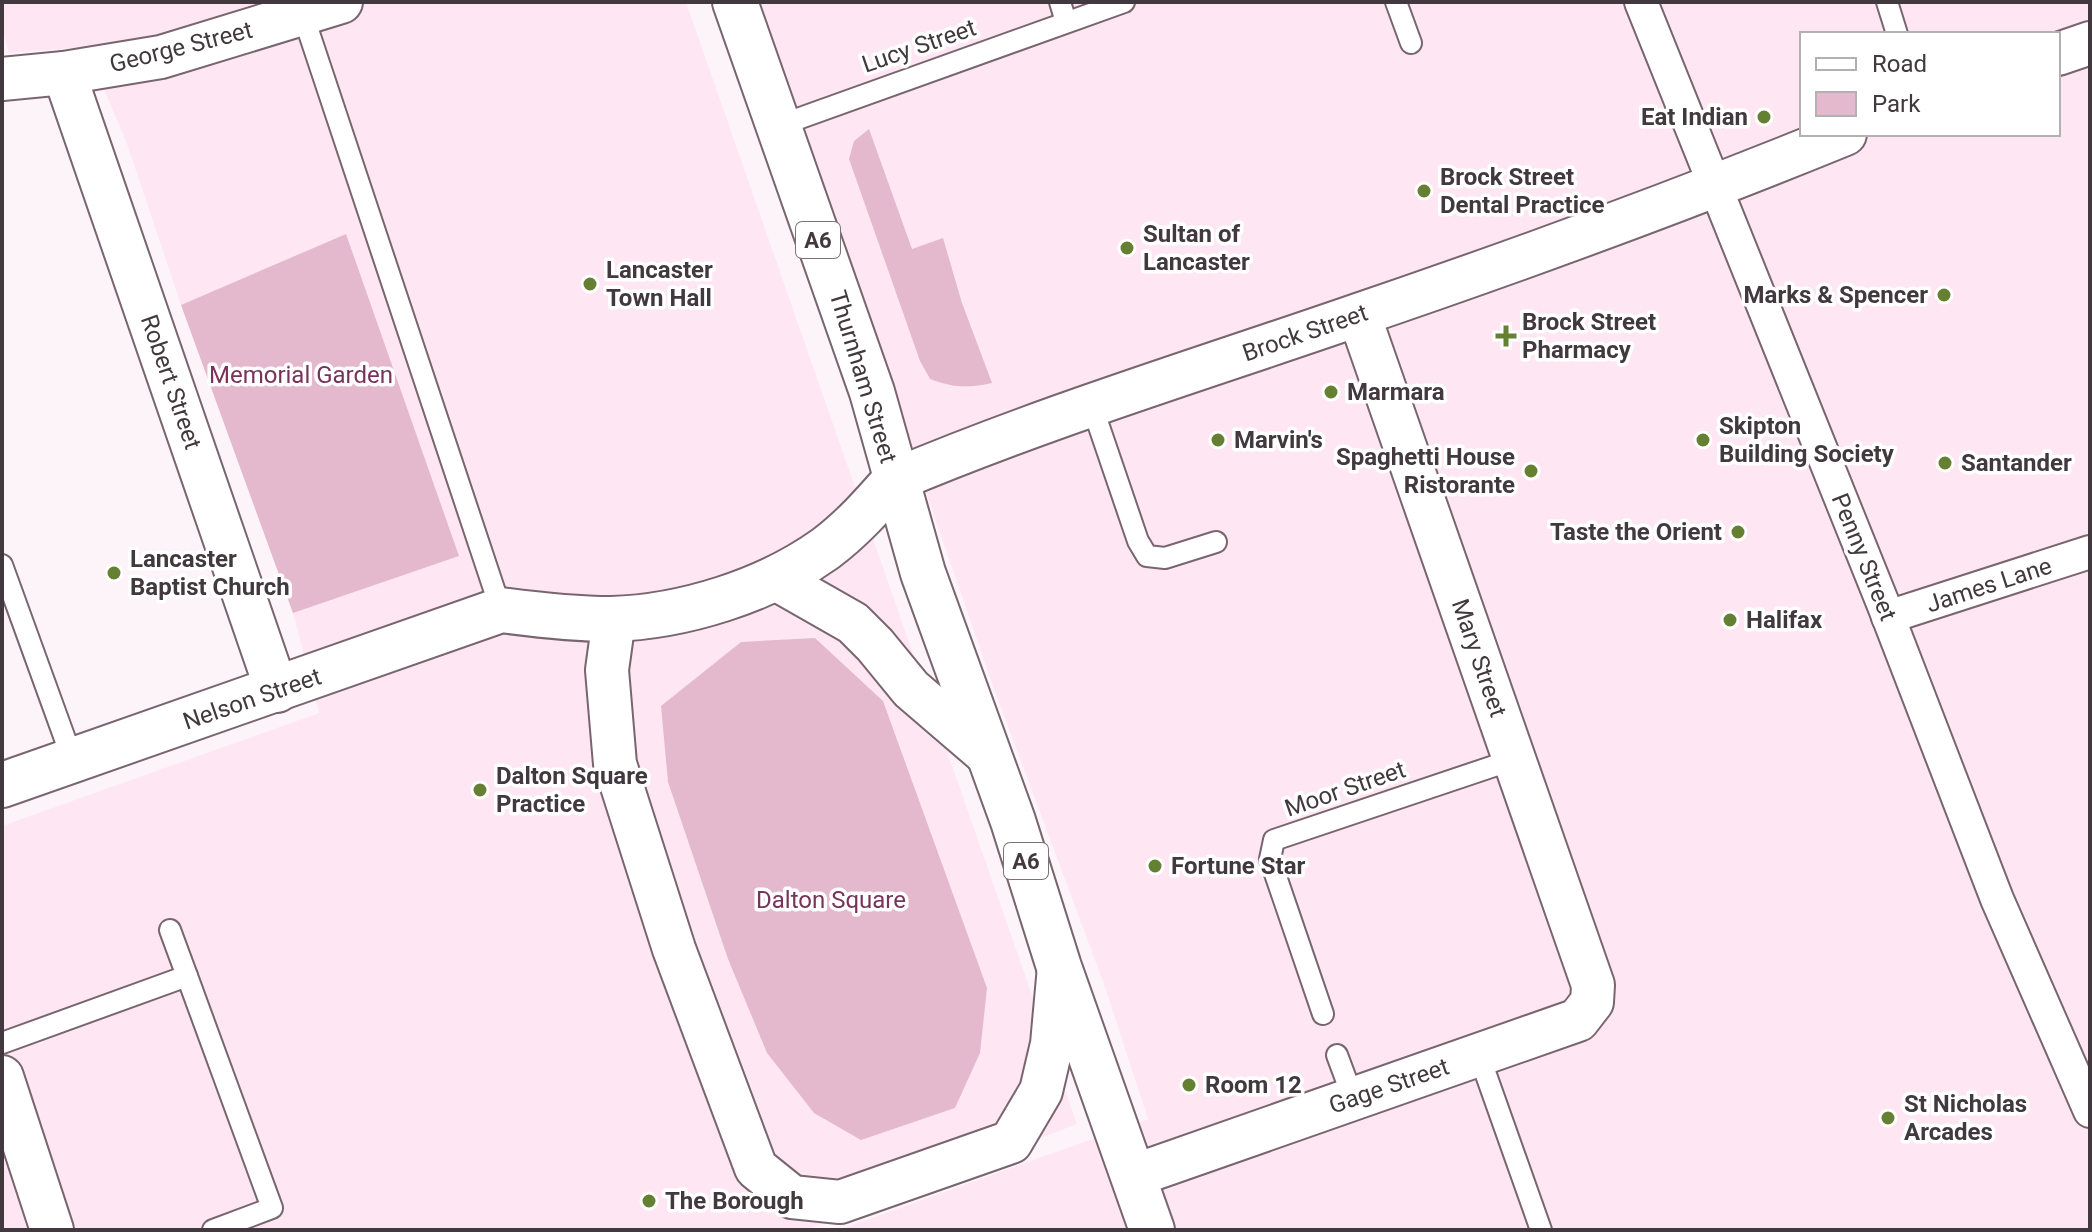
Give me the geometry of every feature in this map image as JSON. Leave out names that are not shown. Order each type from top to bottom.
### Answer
[{"type":"main road","name":"Thurnham Street","points":[[735,2],[872,392],[895,480]]},
{"type":"main road","points":[[501,610],[614,619],[666,613],[725,597],[801,564],[841,536],[895,480]]},
{"type":"main road","name":"A6","points":[[895,480],[923,573],[1013,821],[1059,967],[1152,1230]]},
{"type":"main road","name":"Nelson Street","points":[[2,785],[501,610]]},
{"type":"street","name":"Penny Street","points":[[1641,2],[1888,617],[1997,899],[2090,1111]]},
{"type":"street","name":"George Street","points":[[2,79],[64,73],[161,57],[322,8]]},
{"type":"street","points":[[2060,53],[2090,43]]},
{"type":"street","name":"Robert Street","points":[[64,73],[277,691]]},
{"type":"street","name":"Brock Street","points":[[895,480],[978,445],[1359,315],[1716,186],[1840,136]]},
{"type":"street","name":"Mary Street","points":[[1359,315],[1593,985],[1592,1002]]},
{"type":"street","name":"James Lane","points":[[1888,617],[2090,552]]},
{"type":"street","points":[[774,578],[853,623],[911,689],[989,756]]},
{"type":"street","points":[[614,619],[607,670],[615,764],[674,949],[756,1168],[788,1213],[840,1202],[1011,1142],[1041,1091],[1052,1044],[1059,967]]},
{"type":"street","name":"Gage Street","points":[[1133,1176],[1578,1020],[1592,1002]]},
{"type":"street","points":[[2,1077],[52,1230]]},
{"type":"lane","name":"Lucy Street","points":[[778,126],[1063,12],[1124,2]]},
{"type":"lane","points":[[1396,2],[1411,43]]},
{"type":"lane","points":[[1887,2],[1896,32]]},
{"type":"lane","points":[[322,8],[501,610]]},
{"type":"lane","points":[[1092,406],[1138,541],[1147,556],[1165,558],[1216,542]]},
{"type":"lane","points":[[2,565],[73,761]]},
{"type":"lane","name":"Moor Street","points":[[1323,1014],[1270,859],[1274,840],[1515,759]]},
{"type":"lane","points":[[170,930],[272,1208],[213,1230]]},
{"type":"lane","points":[[2,1043],[187,976]]},
{"type":"lane","points":[[1337,1055],[1353,1098]]},
{"type":"lane","points":[[1479,1055],[1541,1230]]},
{"type":"shaded area","points":[[2,2],[686,2],[1077,1124],[806,1230],[2,1230],[2,826],[319,713],[293,613],[181,305],[126,141],[86,47],[9,53],[2,30]]},
{"type":"shaded area","points":[[756,2],[2090,2],[2090,1230],[838,1230],[1148,1119],[1105,987],[993,686]]},
{"type":"green space","points":[[869,129],[912,249],[943,238],[962,303],[992,383],[961,386],[938,382],[930,379],[920,361],[849,159],[854,141]]},
{"type":"green space","name":"Memorial Garden","points":[[346,234],[459,556],[293,613],[181,305]]},
{"type":"green space","name":"Dalton Square","points":[[815,638],[883,701],[987,988],[980,1053],[955,1108],[861,1140],[814,1113],[767,1053],[728,959],[668,782],[661,706],[741,642]]},
{"type":"place","name":"Eat Indian","points":[[1764,117]]},
{"type":"place","name":"Brock Street Dental Practice","points":[[1424,191]]},
{"type":"place","name":"Sultan of Lancaster","points":[[1127,248]]},
{"type":"place","name":"Lancaster Town Hall","points":[[590,284]]},
{"type":"place","name":"Marks & Spencer","points":[[1944,295]]},
{"type":"place","name":"Brock Street Pharmacy","points":[[1506,336]]},
{"type":"place","name":"Marmara","points":[[1331,392]]},
{"type":"place","name":"Marvin's","points":[[1218,440]]},
{"type":"place","name":"Skipton Building Society","points":[[1703,440]]},
{"type":"place","name":"Santander","points":[[1945,463]]},
{"type":"place","name":"Spaghetti House Ristorante","points":[[1531,471]]},
{"type":"place","name":"Taste the Orient","points":[[1738,532]]},
{"type":"place","name":"Lancaster Baptist Church","points":[[114,573]]},
{"type":"place","name":"Halifax","points":[[1730,620]]},
{"type":"place","name":"Dalton Square Practice","points":[[480,790]]},
{"type":"place","name":"Fortune Star","points":[[1155,866]]},
{"type":"place","name":"Room 12","points":[[1189,1085]]},
{"type":"place","name":"St Nicholas Arcades","points":[[1888,1118]]},
{"type":"place","name":"The Borough","points":[[649,1201]]}]
